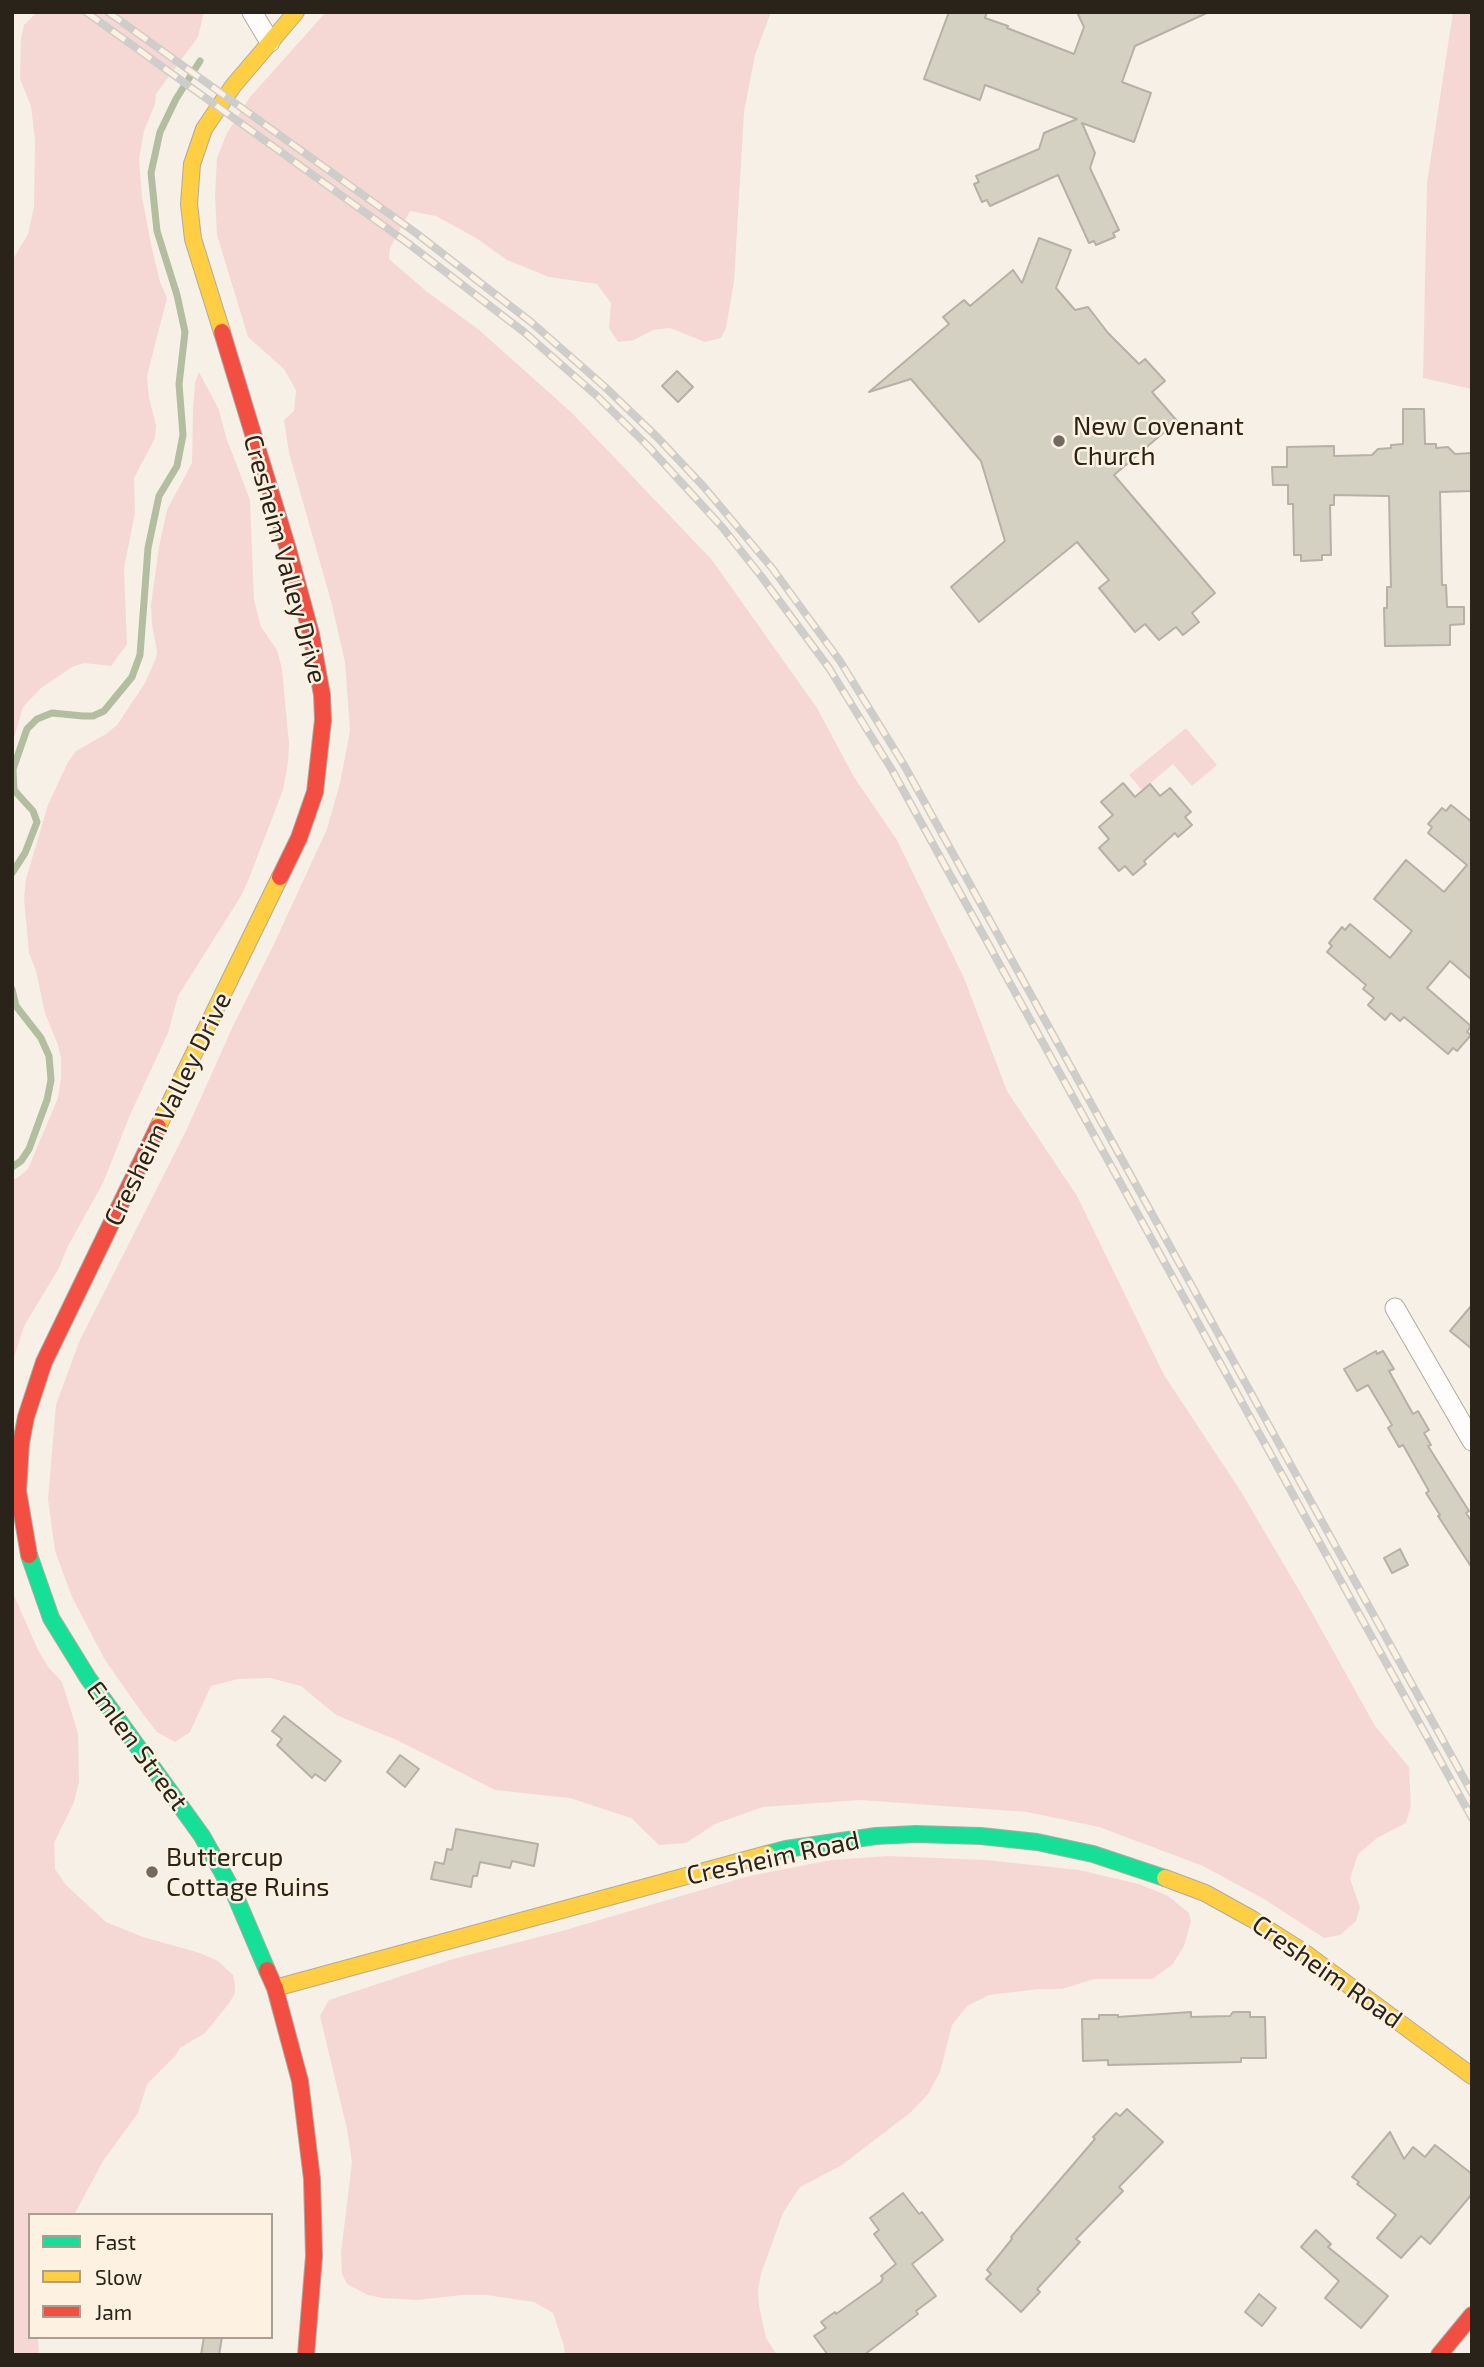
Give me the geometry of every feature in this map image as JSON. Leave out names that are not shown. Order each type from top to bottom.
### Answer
[{"type":"main road","name":"Cresheim Valley Drive","points":[[37,1380],[299,838],[320,770],[322,695],[311,634],[190,223],[192,169],[197,145],[204,129],[233,86],[296,12]]},
{"type":"main road","name":"Emlen Street","points":[[37,1380],[21,1443],[18,1491],[25,1540],[40,1592],[68,1648],[202,1836],[239,1904],[275,1988],[300,2081],[312,2168],[314,2256],[306,2355]]},
{"type":"main road","name":"Cresheim Road","points":[[275,1988],[786,1849],[876,1836],[981,1836],[1037,1842],[1093,1854],[1205,1893],[1305,1953],[1472,2076]]},
{"type":"main road","points":[[1439,2355],[1472,2315]]},
{"type":"street","points":[[252,12],[270,42]]},
{"type":"street","points":[[1395,1308],[1472,1441]]},
{"type":"shaded area","points":[[37,12],[204,12],[198,37],[156,94],[155,104],[144,131],[139,159],[142,197],[151,244],[160,282],[167,298],[147,376],[156,425],[155,438],[134,478],[135,513],[124,568],[127,644],[111,666],[84,663],[72,667],[41,688],[23,707],[12,745],[12,261],[28,234],[34,207],[35,140],[31,106],[20,79],[24,25]]},
{"type":"shaded area","points":[[326,12],[771,12],[755,55],[744,112],[734,282],[726,328],[721,338],[705,342],[670,328],[653,330],[634,340],[618,342],[609,328],[611,303],[597,284],[549,277],[507,260],[476,238],[436,216],[410,211],[390,248],[389,259],[426,291],[478,329],[572,413],[712,560],[817,708],[854,777],[897,840],[964,978],[1007,1091],[1077,1196],[1164,1375],[1240,1490],[1375,1726],[1409,1767],[1411,1805],[1406,1823],[1377,1838],[1358,1854],[1350,1879],[1360,1907],[1356,1921],[1340,1935],[1324,1938],[1264,1899],[1203,1866],[1099,1827],[1027,1812],[860,1800],[763,1807],[715,1824],[686,1843],[659,1845],[631,1818],[570,1798],[495,1790],[399,1741],[336,1715],[301,1686],[270,1678],[238,1679],[211,1686],[190,1732],[175,1742],[157,1732],[105,1660],[72,1597],[55,1551],[48,1499],[56,1405],[79,1342],[186,1131],[327,829],[340,783],[350,731],[345,662],[331,601],[289,453],[284,420],[294,411],[296,390],[284,369],[248,337],[217,235],[215,196],[217,158],[227,133],[250,97]]},
{"type":"shaded area","points":[[1453,12],[1472,12],[1472,389],[1423,378],[1427,183]]},
{"type":"shaded area","points":[[199,372],[219,410],[226,437],[250,500],[254,600],[261,627],[277,650],[282,669],[289,744],[283,790],[241,896],[178,996],[168,1033],[130,1115],[103,1183],[59,1268],[24,1326],[12,1364],[12,1179],[16,1179],[28,1169],[58,1098],[61,1079],[58,1045],[45,1013],[36,971],[29,953],[24,899],[26,879],[48,805],[68,762],[76,751],[117,725],[145,683],[156,658],[151,605],[159,547],[167,510],[192,463],[195,383]]},
{"type":"shaded area","points":[[1186,728],[1217,765],[1192,786],[1173,764],[1142,790],[1129,775]]},
{"type":"shaded area","points":[[12,1591],[38,1650],[62,1682],[78,1733],[79,1782],[74,1802],[54,1843],[55,1869],[66,1885],[106,1922],[218,1961],[233,1975],[235,1993],[205,2033],[180,2048],[147,2084],[138,2113],[103,2161],[75,2213],[28,2213],[28,2339],[38,2339],[39,2355],[12,2355]]},
{"type":"shaded area","points":[[888,1856],[986,1860],[1079,1870],[1139,1884],[1168,1896],[1189,1913],[1191,1921],[1184,1946],[1172,1965],[1152,1979],[1094,1979],[1062,1989],[989,1995],[967,2006],[952,2025],[940,2072],[928,2094],[911,2112],[842,2165],[800,2187],[783,2213],[758,2290],[766,2338],[777,2355],[565,2355],[553,2313],[534,2302],[486,2295],[417,2300],[382,2298],[368,2295],[347,2284],[342,2274],[341,2253],[352,2162],[347,2129],[320,2016],[329,2000],[453,1959],[562,1931],[749,1876],[831,1860]]},
{"type":"building","points":[[949,12],[987,12],[985,18],[1074,54],[1084,27],[1077,12],[1209,12],[1135,46],[1122,82],[1151,93],[1134,142],[1082,123],[1095,153],[1090,168],[1119,230],[1113,233],[1115,237],[1096,245],[1094,241],[1089,243],[1058,175],[990,206],[987,200],[982,202],[974,184],[979,182],[976,176],[1039,149],[1044,133],[1077,119],[985,85],[980,100],[924,79]]},
{"type":"building","name":"New Covenant Church","points":[[1039,238],[1071,250],[1056,288],[1075,310],[1088,307],[1108,333],[1139,364],[1145,359],[1165,381],[1152,392],[1177,421],[1114,475],[1215,593],[1192,613],[1199,622],[1183,635],[1176,627],[1159,640],[1145,624],[1135,632],[1099,588],[1109,580],[1077,542],[979,622],[951,587],[1005,541],[981,461],[911,379],[869,392],[949,324],[943,317],[964,300],[970,306],[1013,270],[1022,283]]},
{"type":"building","points":[[677,371],[693,387],[678,402],[662,386]]},
{"type":"building","points":[[1403,409],[1424,409],[1425,444],[1436,444],[1436,448],[1448,447],[1455,454],[1472,453],[1472,491],[1440,492],[1442,585],[1446,585],[1447,607],[1464,607],[1464,624],[1450,625],[1450,645],[1385,646],[1384,608],[1387,608],[1387,587],[1391,587],[1389,496],[1334,495],[1334,505],[1330,505],[1331,555],[1322,555],[1322,560],[1301,561],[1301,555],[1294,555],[1293,504],[1288,504],[1288,485],[1273,485],[1272,467],[1287,467],[1287,447],[1334,446],[1334,456],[1372,455],[1378,449],[1403,444]]},
{"type":"building","points":[[1123,783],[1135,797],[1150,784],[1160,796],[1170,788],[1191,812],[1185,817],[1192,825],[1178,837],[1175,833],[1144,861],[1146,864],[1133,875],[1125,866],[1119,871],[1099,848],[1109,839],[1099,827],[1113,815],[1101,802]]},
{"type":"building","points":[[1451,805],[1472,822],[1472,980],[1450,961],[1427,988],[1471,1026],[1467,1032],[1471,1035],[1457,1051],[1453,1048],[1448,1054],[1404,1017],[1400,1021],[1391,1013],[1385,1020],[1368,1005],[1374,998],[1363,989],[1366,985],[1327,952],[1332,946],[1329,943],[1342,927],[1345,930],[1350,924],[1390,958],[1412,931],[1374,899],[1406,860],[1444,892],[1467,865],[1428,833],[1432,827],[1428,824],[1442,808],[1446,811]]},
{"type":"building","points":[[1472,1305],[1472,1349],[1450,1331]]},
{"type":"building","points":[[1376,1351],[1377,1354],[1383,1351],[1394,1369],[1389,1371],[1413,1414],[1418,1411],[1429,1430],[1424,1433],[1431,1445],[1428,1446],[1469,1511],[1466,1513],[1472,1522],[1472,1568],[1438,1516],[1440,1515],[1426,1493],[1429,1491],[1403,1445],[1399,1447],[1388,1428],[1392,1425],[1368,1385],[1357,1391],[1344,1369]]},
{"type":"building","points":[[1400,1549],[1408,1565],[1392,1573],[1384,1558]]},
{"type":"building","points":[[284,1716],[341,1761],[325,1781],[315,1774],[312,1778],[277,1745],[282,1739],[272,1731]]},
{"type":"building","points":[[400,1755],[419,1769],[405,1787],[387,1772]]},
{"type":"building","points":[[456,1829],[538,1844],[534,1866],[512,1861],[510,1868],[480,1862],[471,1887],[431,1879],[435,1862],[444,1864],[447,1849],[452,1850]]},
{"type":"building","points":[[1191,2012],[1191,2017],[1230,2016],[1233,2012],[1250,2012],[1250,2017],[1265,2017],[1266,2058],[1241,2058],[1241,2062],[1108,2065],[1108,2060],[1083,2061],[1082,2019],[1099,2019],[1099,2015],[1118,2017]]},
{"type":"building","points":[[1127,2109],[1163,2142],[1119,2187],[1123,2191],[1076,2239],[1080,2242],[1037,2289],[1040,2292],[1021,2312],[986,2279],[991,2274],[987,2270],[1011,2237],[1095,2139],[1093,2137],[1116,2113],[1120,2116]]},
{"type":"building","points":[[1390,2132],[1404,2159],[1413,2147],[1425,2157],[1435,2145],[1472,2174],[1472,2194],[1430,2244],[1421,2236],[1401,2258],[1377,2238],[1396,2215],[1352,2177]]},
{"type":"building","points":[[903,2193],[919,2214],[922,2212],[943,2240],[912,2264],[936,2296],[916,2311],[918,2314],[864,2355],[828,2355],[814,2336],[826,2328],[821,2322],[881,2282],[881,2276],[896,2264],[874,2234],[879,2230],[870,2218]]},
{"type":"building","points":[[1316,2230],[1331,2244],[1328,2247],[1388,2296],[1361,2328],[1325,2298],[1339,2281],[1301,2247]]},
{"type":"building","points":[[1259,2294],[1276,2308],[1262,2326],[1245,2312]]},
{"type":"building","points":[[204,2339],[222,2339],[219,2355],[201,2355]]},
{"type":"waterway","points":[[12,873],[25,853],[37,822],[33,811],[14,790],[13,769],[27,729],[37,719],[52,713],[93,716],[104,711],[132,677],[140,655],[148,548],[159,496],[177,466],[183,435],[179,384],[185,332],[177,295],[157,231],[151,173],[160,132],[176,99],[200,61]]},
{"type":"waterway","points":[[12,989],[16,1006],[41,1038],[49,1056],[51,1080],[47,1100],[29,1149],[21,1161],[12,1167]]},
{"type":"railway","points":[[86,12],[409,244],[524,332],[597,396],[648,446],[722,527],[761,576],[829,668],[892,770],[1472,1818]]},
{"type":"railway","points":[[108,12],[416,233],[531,322],[658,438],[704,487],[772,568],[840,661],[904,765],[1472,1793]]},
{"type":"traffic: fast","points":[[29,1555],[51,1618],[88,1678],[202,1836],[235,1895],[267,1970]]},
{"type":"traffic: fast","points":[[767,1854],[876,1836],[981,1836],[1037,1842],[1093,1854],[1165,1878]]},
{"type":"traffic: slow","points":[[222,332],[193,239],[189,204],[192,164],[204,129],[233,86],[296,12]]},
{"type":"traffic: slow","points":[[158,1127],[280,877]]},
{"type":"traffic: slow","points":[[275,1988],[767,1854]]},
{"type":"traffic: slow","points":[[1165,1878],[1205,1893],[1305,1953],[1472,2076]]},
{"type":"traffic: jam","points":[[222,332],[288,549],[311,634],[322,695],[323,720],[315,792],[299,838],[280,877]]},
{"type":"traffic: jam","points":[[29,1555],[18,1491],[21,1443],[26,1417],[44,1362],[158,1127]]},
{"type":"traffic: jam","points":[[267,1970],[275,1988],[300,2081],[312,2179],[314,2256],[306,2355]]},
{"type":"traffic: jam","points":[[1439,2355],[1472,2315]]},
{"type":"place","name":"New Covenant Church","points":[[1059,441]]},
{"type":"place","name":"Buttercup Cottage Ruins","points":[[152,1872]]}]
